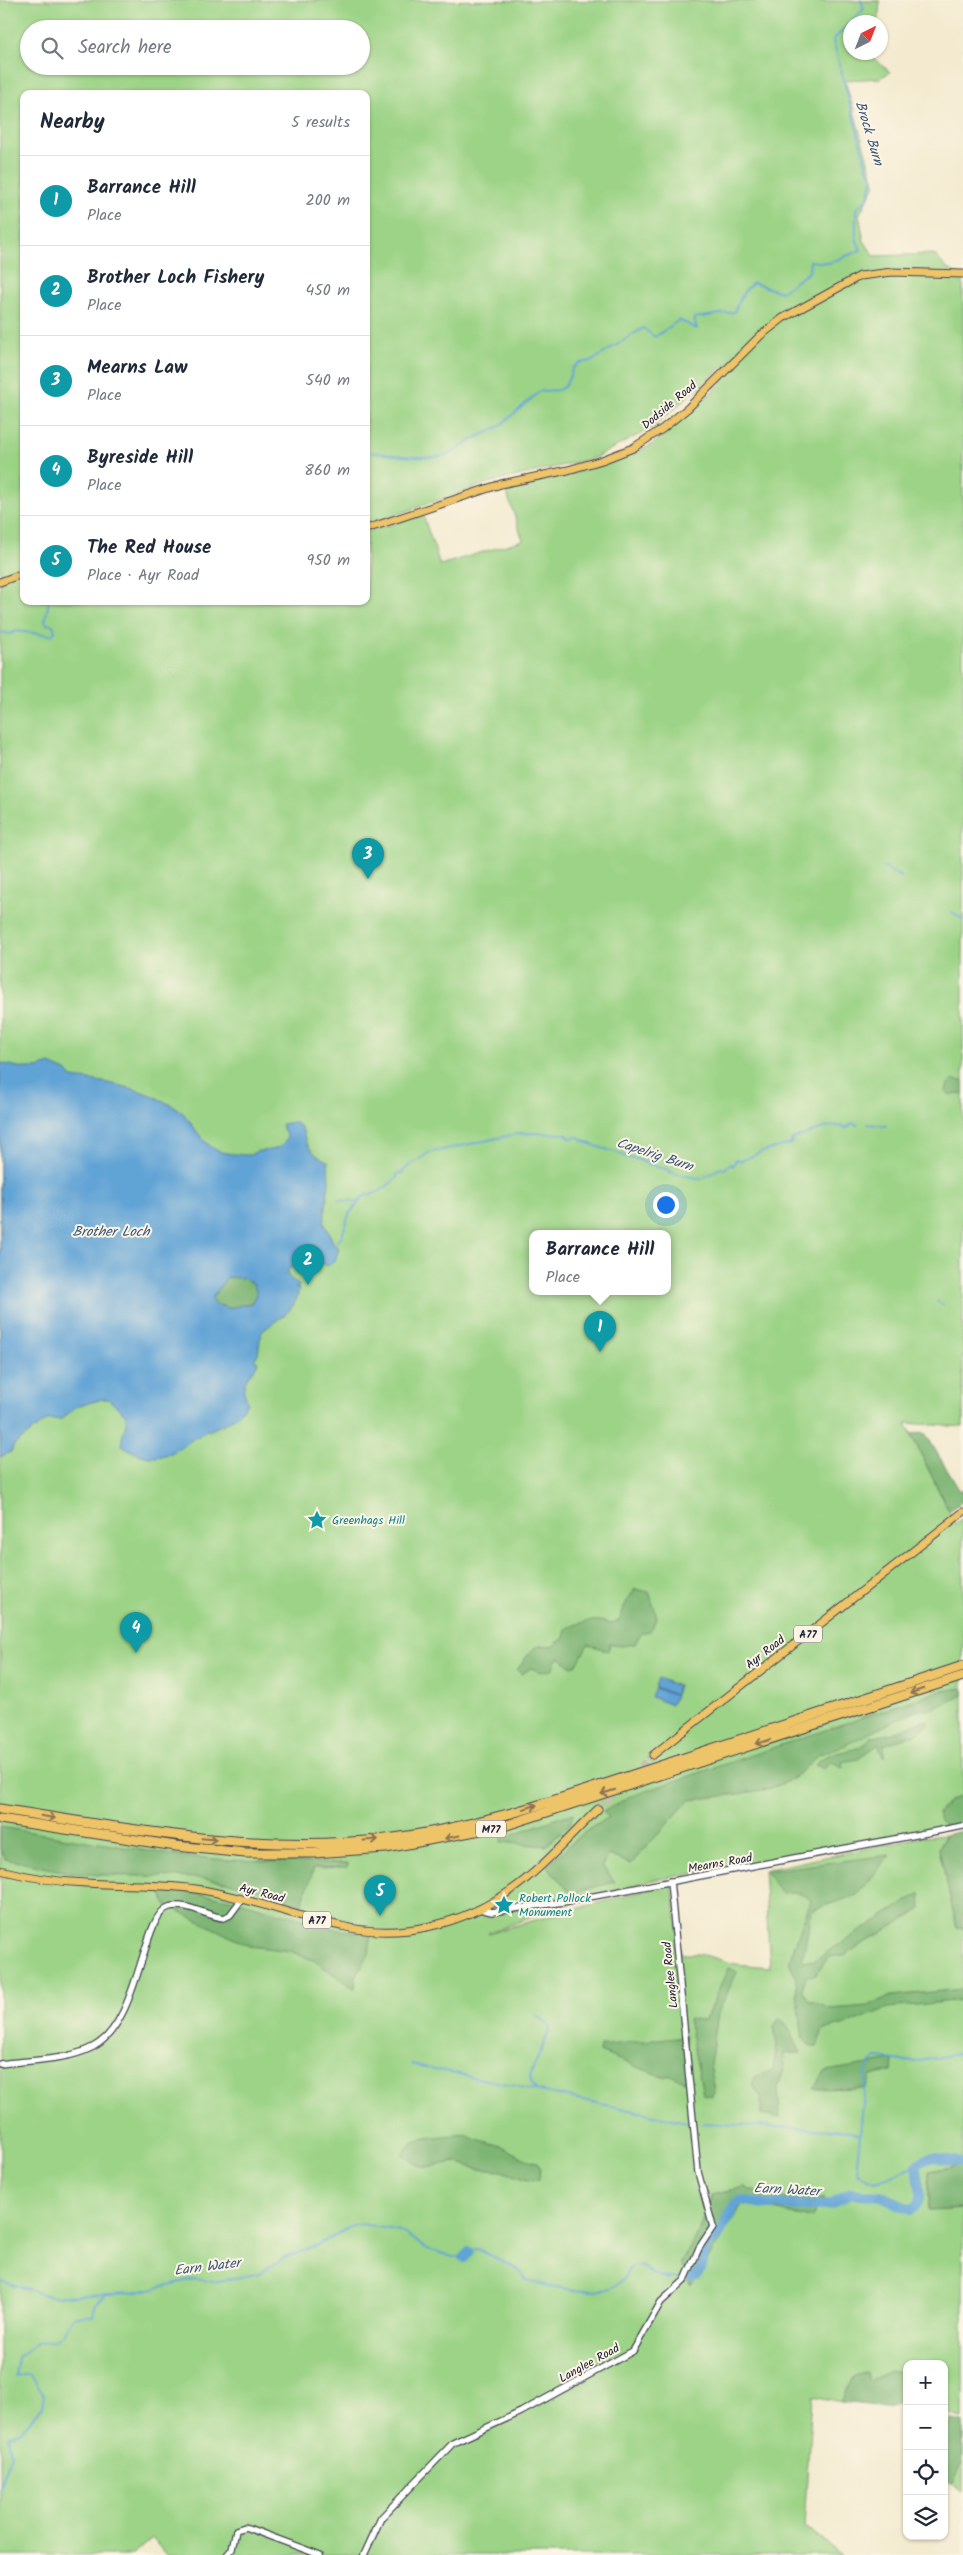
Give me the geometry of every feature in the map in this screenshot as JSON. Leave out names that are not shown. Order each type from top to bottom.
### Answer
[{"type":"highway","name":"M77","points":[[0,1809],[180,1837],[244,1842],[312,1844],[386,1839],[507,1814],[963,1666]]},
{"type":"highway","name":"M77","points":[[0,1819],[176,1846],[245,1853],[314,1853],[386,1848],[507,1825],[963,1676]]},
{"type":"main road","name":"Dodside Road","points":[[370,528],[501,484],[568,470],[633,448],[662,429],[688,408],[760,336],[783,318],[860,276],[892,272],[963,274]]},
{"type":"main road","points":[[0,582],[20,575]]},
{"type":"main road","name":"Ayr Road","points":[[653,1755],[963,1512]]},
{"type":"main road","name":"Ayr Road","points":[[0,1870],[62,1882],[169,1885],[203,1890],[342,1927],[370,1931],[403,1931],[434,1926],[480,1909],[510,1891],[598,1809]]},
{"type":"street","name":"Mearns Road","points":[[480,1909],[492,1912],[563,1902],[842,1851],[963,1826]]},
{"type":"street","name":"Langlee Road","points":[[364,2555],[381,2518],[453,2443],[521,2412],[632,2351],[662,2302],[685,2280],[696,2252],[713,2227],[698,2172],[670,1881]]},
{"type":"street","points":[[0,2064],[59,2057],[94,2046],[108,2036],[124,2012],[131,1997],[148,1938],[161,1912],[166,1908],[180,1906],[224,1918],[230,1915],[242,1899]]},
{"type":"street","points":[[227,2555],[232,2550],[236,2530],[245,2526],[320,2555]]},
{"type":"green space","points":[[0,0],[880,1],[879,15],[843,15],[843,60],[875,60],[890,72],[880,78],[845,80],[875,185],[859,215],[864,241],[874,256],[934,254],[946,268],[963,277],[963,1427],[906,1423],[955,1524],[963,1518],[963,1823],[751,1864],[648,1881],[553,1909],[488,1933],[672,1883],[681,1954],[700,1954],[735,1964],[770,1967],[764,1870],[915,1838],[945,1835],[939,1849],[957,1928],[963,1928],[963,2165],[929,2171],[929,2210],[963,2208],[963,2419],[948,2413],[948,2360],[903,2360],[903,2373],[869,2381],[855,2376],[841,2402],[812,2396],[804,2526],[842,2555],[166,2555],[152,2538],[133,2555],[0,2555]],"holes":[[[745,2187],[777,2199],[824,2198],[811,2218],[743,2203],[690,2285],[681,2263],[700,2230],[712,2194]]]},
{"type":"green space","points":[[953,1080],[963,1081],[963,1094],[950,1095],[946,1091],[948,1084]]},
{"type":"green space","points":[[226,1277],[244,1278],[254,1284],[257,1295],[251,1303],[229,1308],[214,1304],[212,1298]]},
{"type":"green space","points":[[925,1433],[960,1491],[963,1489],[963,1501],[949,1511],[911,1434]]},
{"type":"green space","points":[[635,1589],[649,1592],[657,1617],[651,1630],[640,1634],[635,1644],[621,1646],[610,1644],[608,1651],[588,1644],[578,1663],[573,1667],[560,1658],[556,1660],[552,1670],[541,1672],[531,1668],[522,1674],[517,1670],[531,1651],[540,1646],[553,1646],[564,1638],[566,1629],[570,1627],[590,1621],[611,1623],[619,1621],[626,1603]]},
{"type":"green space","points":[[963,1688],[963,1695],[934,1708],[915,1711],[843,1746],[819,1754],[802,1771],[786,1782],[768,1789],[689,1800],[631,1864],[609,1855],[602,1866],[615,1882],[571,1893],[547,1866],[580,1835],[609,1817],[603,1812],[628,1797],[940,1691]]},
{"type":"green space","points":[[925,1720],[929,1723],[916,1734],[884,1745],[884,1757],[880,1751],[879,1744],[858,1759],[842,1762],[843,1768],[830,1761],[824,1769],[815,1765],[828,1755],[859,1747],[871,1737],[905,1729]]},
{"type":"green space","points":[[963,1795],[963,1823],[946,1827],[940,1821],[938,1813],[949,1801]]},
{"type":"green space","points":[[573,1813],[570,1825],[546,1846],[501,1842],[502,1838]]},
{"type":"green space","points":[[0,1827],[179,1856],[230,1860],[348,1863],[347,1867],[314,1868],[301,1906],[261,1890],[218,1881],[199,1878],[77,1873],[5,1859],[0,1849]]},
{"type":"green space","points":[[963,1831],[963,1928],[957,1928],[939,1849],[945,1835]]},
{"type":"green space","points":[[890,1855],[857,1895],[812,1910],[802,1962],[815,1960],[920,1893],[921,1909],[844,1955],[828,1957],[816,1975],[806,1976],[802,1989],[809,2000],[831,2009],[868,2006],[891,1996],[963,1989],[963,2000],[888,2008],[850,2023],[823,2030],[817,2046],[810,2046],[803,2039],[795,1976],[789,1961],[811,1900],[798,1892],[782,1894],[765,1871]]},
{"type":"green space","points":[[160,1887],[235,1900],[340,1930],[371,1934],[369,1954],[356,1976],[355,1989],[315,1961],[290,1951],[249,1946],[165,1904]]},
{"type":"green space","points":[[728,1968],[737,1972],[718,2013],[710,2065],[715,2090],[712,2096],[703,2094],[688,2019],[705,2020]]},
{"type":"green space","points":[[779,2018],[787,2025],[801,2053],[784,2053],[785,2067],[778,2086],[780,2118],[761,2115],[761,2097],[752,2085],[755,2077],[773,2070],[777,2045],[774,2027]]},
{"type":"green space","points":[[685,2036],[687,2082],[670,2075],[663,2077],[599,2052],[600,2046]]},
{"type":"green space","points":[[893,2060],[892,2071],[870,2076],[866,2088],[813,2089],[826,2071]]},
{"type":"green space","points":[[466,2134],[537,2162],[540,2166],[539,2179],[531,2181],[501,2171],[477,2169],[456,2162],[425,2167],[416,2164],[403,2154],[411,2143],[425,2138]]},
{"type":"green space","points":[[963,2165],[963,2208],[929,2210],[929,2171]]},
{"type":"green space","points":[[745,2187],[777,2199],[825,2198],[811,2218],[743,2203],[691,2286],[681,2263],[700,2230],[712,2194]]},
{"type":"green space","points":[[889,2371],[903,2373],[898,2404],[886,2407],[841,2402],[855,2376],[867,2372],[869,2381]]},
{"type":"green space","points":[[951,2420],[963,2422],[963,2460],[952,2484],[948,2482],[948,2424]]},
{"type":"green space","points":[[963,2460],[963,2492],[952,2484]]},
{"type":"water","name":"Brother Loch","points":[[0,1063],[23,1068],[38,1068],[50,1064],[66,1071],[72,1078],[114,1084],[146,1093],[182,1112],[206,1142],[219,1151],[226,1153],[249,1155],[258,1151],[280,1147],[287,1137],[281,1124],[294,1122],[302,1128],[305,1139],[313,1152],[328,1161],[329,1183],[324,1222],[333,1242],[339,1248],[335,1261],[327,1266],[322,1263],[316,1267],[317,1269],[303,1263],[288,1269],[288,1276],[300,1286],[295,1288],[299,1289],[297,1298],[294,1305],[284,1315],[261,1333],[258,1354],[254,1360],[258,1362],[248,1376],[244,1387],[247,1403],[239,1413],[226,1423],[209,1431],[206,1430],[184,1446],[167,1455],[150,1457],[141,1455],[122,1445],[126,1422],[125,1414],[108,1399],[102,1399],[76,1407],[62,1419],[47,1420],[14,1445],[11,1452],[0,1457]],"holes":[[[227,1277],[244,1278],[254,1284],[257,1295],[251,1303],[229,1308],[214,1304],[212,1298]]]},
{"type":"water","points":[[658,1678],[678,1686],[675,1695],[655,1687]]},
{"type":"water","points":[[655,1688],[675,1696],[671,1705],[651,1697]]},
{"type":"waterway","name":"Brock Burn","points":[[858,15],[864,9],[861,0]]},
{"type":"waterway","name":"Brock Burn","points":[[370,452],[432,457],[444,456],[455,452],[462,445],[500,426],[540,391],[559,390],[566,385],[573,368],[579,363],[592,361],[643,328],[655,337],[679,320],[697,329],[694,318],[734,312],[744,292],[753,283],[781,292],[809,272],[810,261],[829,263],[861,250],[856,238],[856,209],[868,198],[873,176],[867,168],[833,40],[843,30]]},
{"type":"waterway","name":"Brock Burn","points":[[0,632],[11,634],[15,631],[52,635],[55,631],[53,625],[47,624],[45,621],[48,605]]},
{"type":"waterway","points":[[883,867],[901,877]]},
{"type":"waterway","points":[[952,912],[963,920]]},
{"type":"waterway","name":"Capelrig Burn","points":[[338,1200],[359,1202],[366,1195],[384,1188],[397,1178],[397,1174],[402,1173],[407,1167],[428,1153],[521,1133],[567,1134],[569,1138],[579,1137],[595,1146],[641,1160],[648,1165],[650,1163],[656,1167],[668,1169],[669,1172],[701,1179],[720,1168],[725,1169],[730,1164],[733,1166],[736,1159],[741,1161],[761,1152],[791,1144],[792,1139],[819,1129],[833,1126],[847,1128],[852,1123],[858,1125]]},
{"type":"waterway","name":"Capelrig Burn","points":[[868,1124],[886,1126]]},
{"type":"waterway","points":[[336,1244],[342,1236],[349,1214],[359,1202]]},
{"type":"waterway","points":[[937,1301],[943,1305]]},
{"type":"waterway","points":[[536,2015],[548,2024],[550,2029],[530,2076],[532,2084],[536,2089]]},
{"type":"waterway","points":[[864,2091],[867,2069],[871,2062],[877,2058],[914,2062],[963,2053]]},
{"type":"waterway","points":[[411,2064],[692,2123]]},
{"type":"waterway","points":[[860,2134],[864,2094]]},
{"type":"waterway","points":[[702,2123],[851,2131],[860,2135],[856,2173],[876,2181],[916,2166]]},
{"type":"waterway","name":"Earn Water","points":[[692,2277],[697,2275],[702,2267],[707,2245],[718,2237],[735,2205],[741,2200],[770,2205],[816,2206],[830,2204],[851,2193],[881,2196],[911,2210],[916,2207],[920,2197],[920,2184],[916,2166],[926,2159],[932,2158],[963,2163]]},
{"type":"waterway","name":"Earn Water","points":[[0,2281],[56,2297],[132,2293],[195,2279],[213,2282],[260,2273],[282,2259],[317,2245],[350,2227],[361,2224],[400,2231],[428,2249],[453,2257],[466,2257],[471,2250],[478,2249],[519,2270],[526,2281],[560,2288],[585,2291],[608,2289],[620,2283],[629,2269],[635,2266],[645,2268],[661,2277],[679,2279]]},
{"type":"waterway","name":"Earn Water","points":[[464,2258],[469,2252]]},
{"type":"waterway","points":[[0,2489],[11,2454],[8,2436],[21,2431],[42,2406],[44,2395],[28,2374],[15,2377],[18,2357],[38,2342],[53,2341],[60,2337],[74,2316],[93,2316],[95,2304],[107,2294]]},
{"type":"tunnel","points":[[633,1774],[653,1755]]},
{"type":"tunnel","points":[[598,1809],[619,1789]]},
{"type":"place","name":"Mearns Law","points":[[368,879]]},
{"type":"place","name":"Brother Loch Fishery","points":[[308,1285]]},
{"type":"place","name":"Barrance Hill","points":[[600,1352]]},
{"type":"place","name":"Greenhags Hill","points":[[317,1520]]},
{"type":"place","name":"Byreside Hill","points":[[136,1653]]},
{"type":"place","name":"Robert Pollock Monument","points":[[504,1905]]},
{"type":"place","name":"The Red House","points":[[380,1916]]}]
